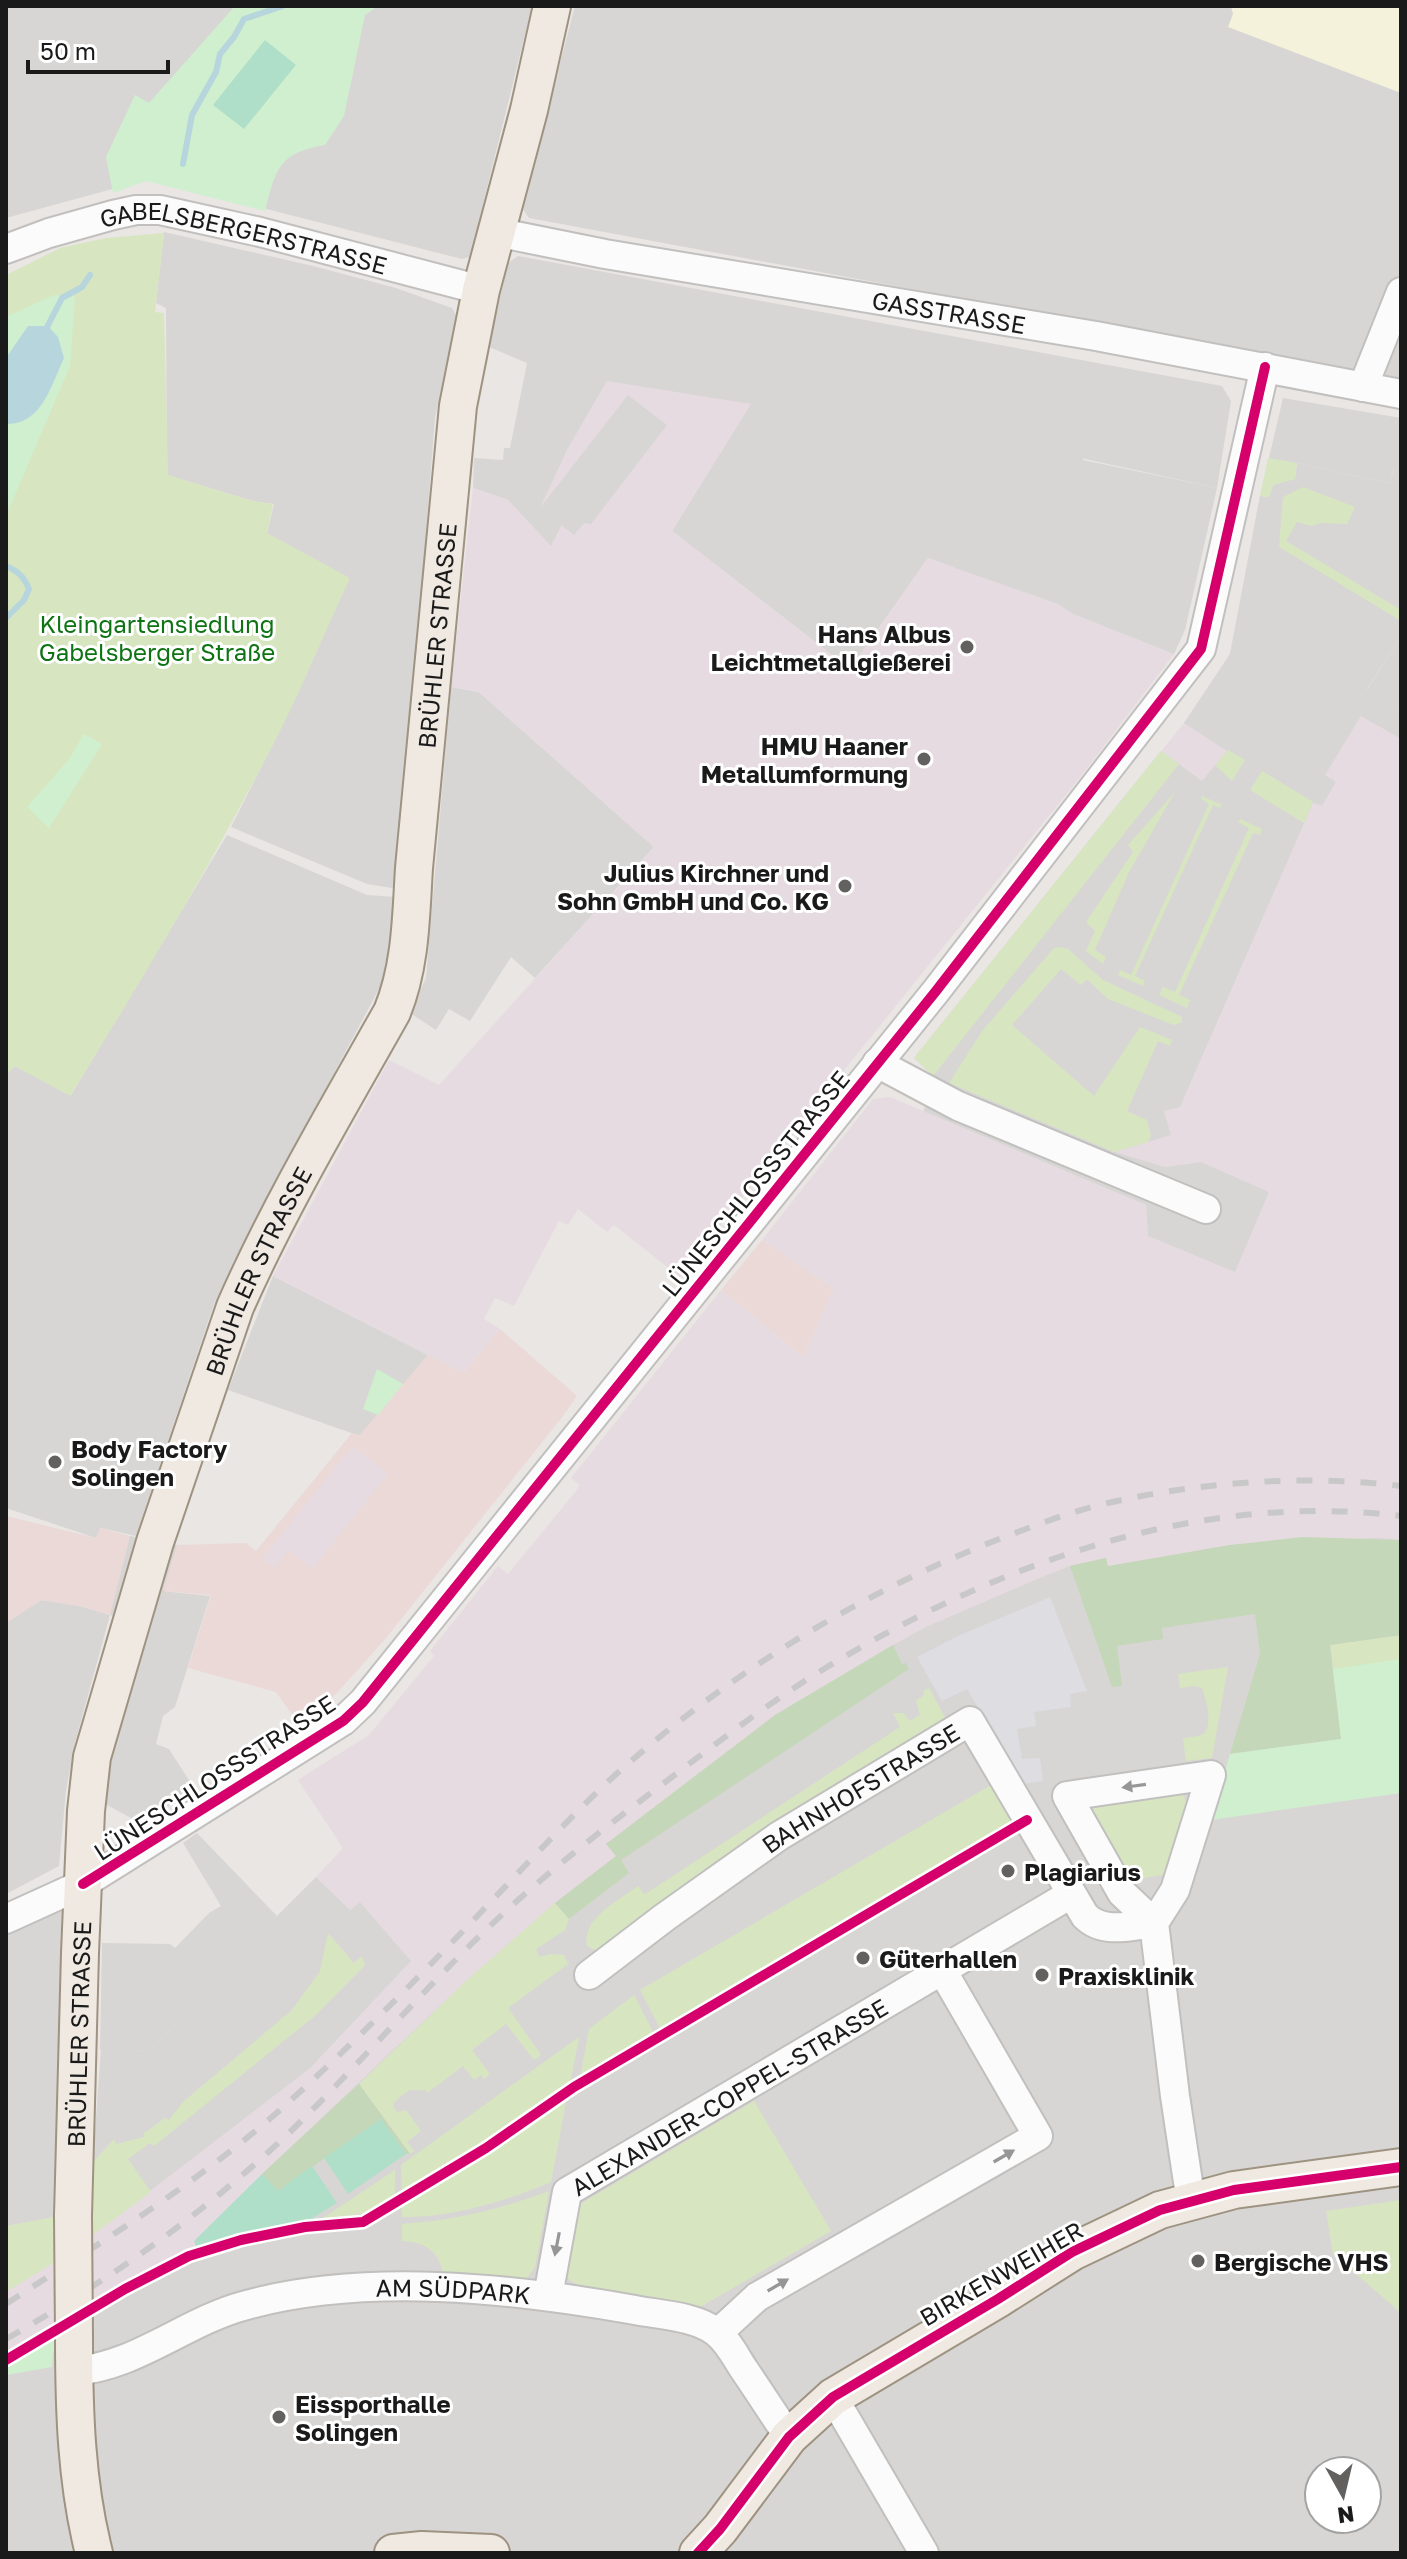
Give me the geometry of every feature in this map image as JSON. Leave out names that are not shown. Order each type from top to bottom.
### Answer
[{"type":"main road","name":"BRÜHLER STRASSE","points":[[94,2553],[76,2449],[73,2216],[83,1884],[92,1757],[155,1542],[240,1295],[308,1163],[392,1012],[401,987],[409,940],[458,406],[481,290],[529,110],[552,6]]},
{"type":"main road","name":"BIRKENWEIHER","points":[[698,2553],[720,2529],[789,2437],[833,2397],[1072,2252],[1160,2210],[1250,2187],[1401,2167]]},
{"type":"main road","points":[[393,2553],[422,2550],[491,2553]]},
{"type":"street","name":"GABELSBERGERSTRASSE","points":[[6,249],[113,215],[136,210],[160,210],[260,232],[481,290]]},
{"type":"street","name":"GASSTRASSE","points":[[496,232],[616,256],[1096,336],[1401,394]]},
{"type":"street","points":[[1363,387],[1401,292]]},
{"type":"street","name":"LÜNESCHLOSSSTRASSE","points":[[6,1919],[83,1884],[194,1817],[353,1713],[936,991],[1201,649],[1265,367]]},
{"type":"street","name":"LÜNESCHLOSSSTRASSE","points":[[877,1063],[958,1106],[1206,1209]]},
{"type":"street","name":"BAHNHOFSTRASSE","points":[[589,1975],[779,1836],[970,1721],[1085,1916],[1098,1926],[1110,1928],[1154,1923]]},
{"type":"street","points":[[1154,1923],[1122,1893],[1067,1796],[1211,1775],[1175,1890],[1154,1923],[1191,2202]]},
{"type":"street","name":"ALEXANDER-COPPEL-STRASSE","points":[[548,2296],[567,2192],[1071,1894]]},
{"type":"street","points":[[789,2437],[718,2333],[757,2297],[1038,2136],[942,1970]]},
{"type":"street","name":"AM SÜDPARK","points":[[74,2354],[87,2370],[124,2360],[223,2312],[294,2295],[337,2290],[401,2288],[548,2296],[679,2318],[718,2333]]},
{"type":"street","points":[[833,2397],[924,2553]]},
{"type":"shaded area","points":[[6,6],[532,6],[470,257],[462,259],[149,179],[6,218]]},
{"type":"shaded area","points":[[575,6],[1401,6],[1401,380],[529,218],[522,208]]},
{"type":"shaded area","points":[[1231,6],[1401,6],[1401,93],[1228,27],[1233,14]]},
{"type":"shaded area","points":[[164,232],[396,288],[452,308],[456,315],[435,418],[398,889],[367,884],[231,827],[283,724],[267,533],[274,504],[253,501],[167,475],[166,308],[156,303]]},
{"type":"shaded area","points":[[518,256],[1222,386],[1231,401],[1217,488],[981,436],[955,568],[928,558],[850,669],[672,531],[750,404],[562,525],[551,547],[508,500],[473,488],[474,458],[503,460],[504,448],[510,448],[527,363],[489,347],[508,263]]},
{"type":"shaded area","points":[[607,381],[751,404],[672,531],[850,669],[928,558],[1058,604],[1073,614],[1174,654],[1085,771],[680,1277],[614,1225],[607,1232],[578,1209],[568,1225],[559,1221],[514,1306],[495,1298],[484,1319],[500,1329],[463,1373],[273,1276],[389,1060],[439,1085],[654,847],[479,692],[451,687],[473,488],[508,500],[551,546],[562,525],[540,508],[568,448]]},
{"type":"shaded area","points":[[628,395],[667,425],[591,524],[584,523],[574,535],[540,508]]},
{"type":"shaded area","points":[[1283,398],[1401,418],[1401,472],[1394,470],[1388,483],[1297,463],[1260,496]]},
{"type":"shaded area","points":[[980,435],[1084,455],[1083,460],[1217,488],[1185,630],[1174,654],[1073,614],[1058,604],[955,568]]},
{"type":"shaded area","points":[[1297,463],[1388,483],[1395,469],[1401,472],[1401,635],[1367,689],[1401,710],[1401,1540],[1376,1538],[1230,1545],[1107,1567],[1105,1558],[1070,1566],[1042,1577],[926,1627],[893,1645],[775,1715],[606,1844],[616,1856],[555,1903],[467,1980],[262,2174],[195,2241],[196,2246],[177,2253],[91,2304],[90,2237],[310,2068],[410,1961],[360,1902],[350,1910],[316,1877],[343,1848],[298,1780],[369,1735],[434,1656],[430,1651],[498,1566],[508,1574],[580,1485],[571,1478],[721,1290],[803,1357],[834,1289],[762,1240],[873,1099],[890,1097],[1146,1205],[1148,1236],[1234,1271],[1202,1162],[1165,1167],[1114,1152],[933,1076],[914,1058],[1184,723],[1230,654],[1260,496],[1269,497],[1273,485],[1295,478]]},
{"type":"shaded area","points":[[1297,463],[1388,483],[1395,469],[1401,472],[1401,636],[1367,689],[1401,710],[1401,739],[1361,716],[1325,775],[1336,782],[1322,806],[1313,803],[1180,1107],[1164,1111],[1171,1135],[1115,1152],[1165,1167],[1201,1162],[1269,1192],[1235,1272],[1148,1236],[1146,1205],[923,1111],[941,1080],[914,1058],[1161,751],[1202,781],[1227,751],[1184,723],[1230,654],[1260,496],[1269,497],[1273,485],[1295,478]]},
{"type":"shaded area","points":[[1401,636],[1401,710],[1367,690]]},
{"type":"shaded area","points":[[451,687],[479,692],[654,847],[535,978],[511,957],[470,1021],[449,1009],[436,1030],[410,1013],[426,978]]},
{"type":"shaded area","points":[[227,835],[367,895],[397,897],[392,954],[379,989],[214,1304],[136,1536],[101,1528],[96,1538],[6,1508],[6,1074],[15,1066],[71,1095]]},
{"type":"shaded area","points":[[762,1240],[834,1289],[803,1357],[721,1290]]},
{"type":"shaded area","points":[[273,1276],[428,1355],[360,1436],[228,1390]]},
{"type":"shaded area","points":[[500,1329],[577,1396],[386,1638],[336,1694],[298,1723],[276,1692],[188,1668],[211,1595],[162,1591],[177,1545],[246,1543],[256,1551],[352,1433],[360,1435],[428,1355],[463,1373]]},
{"type":"shaded area","points":[[353,1446],[388,1474],[312,1569],[289,1550],[274,1568],[263,1558]]},
{"type":"shaded area","points":[[1401,1457],[1401,2553],[6,2553],[6,2292],[85,2248],[851,1591]]},
{"type":"shaded area","points":[[6,1516],[96,1538],[100,1528],[130,1536],[110,1615],[80,1606],[41,1600],[6,1623]]},
{"type":"shaded area","points":[[162,1591],[210,1596],[175,1707],[163,1716],[156,1744],[169,1749],[194,1788],[142,1824],[107,1805],[108,1759]]},
{"type":"shaded area","points":[[1050,1597],[1087,1691],[1070,1694],[1071,1707],[1034,1712],[1036,1726],[1017,1729],[1022,1759],[1040,1758],[1043,1781],[1022,1784],[967,1689],[942,1701],[917,1657]]},
{"type":"shaded area","points":[[41,1600],[80,1606],[110,1615],[76,1739],[66,1790],[59,1866],[6,1894],[6,1623]]},
{"type":"shaded area","points":[[909,1669],[925,1694],[918,1698],[920,1715],[910,1721],[893,1713],[900,1726],[644,1894],[620,1860]]},
{"type":"shaded area","points":[[197,1833],[277,1916],[149,2051],[100,2050],[102,1943],[170,1944],[175,1948],[209,1913],[221,1906],[183,1843]]},
{"type":"shaded area","points":[[316,1877],[350,1910],[360,1902],[411,1961],[310,2068],[90,2237],[101,2049],[149,2051]]},
{"type":"shaded area","points":[[1050,1877],[1058,1892],[1012,1919],[1003,1904]]},
{"type":"shaded area","points":[[1351,1883],[1371,2034],[1308,2044],[1323,2149],[1232,2164],[1219,2041],[1250,2037],[1237,1945],[1247,1943],[1245,1925],[1228,1927],[1227,1919],[1214,1921],[1212,1906],[1298,1895],[1298,1891]]},
{"type":"shaded area","points":[[1062,1905],[1068,1916],[961,1980],[955,1970]]},
{"type":"shaded area","points":[[61,1906],[72,1915],[64,2217],[6,2226],[6,1929]]},
{"type":"shaded area","points":[[731,1906],[738,1919],[699,1941],[692,1928]]},
{"type":"shaded area","points":[[1067,1997],[1079,2015],[1012,2058],[1001,2037]]},
{"type":"shaded area","points":[[968,2047],[983,2072],[968,2080],[954,2055]]},
{"type":"shaded area","points":[[816,2073],[831,2097],[846,2087],[877,2141],[845,2160],[854,2175],[872,2166],[887,2192],[836,2223],[766,2100]]},
{"type":"shaded area","points":[[1147,2118],[1123,2194],[1071,2218],[971,2286],[909,2318],[877,2260],[1103,2131]]},
{"type":"shaded area","points":[[395,2230],[396,2272],[333,2274],[234,2292],[205,2302],[147,2332],[130,2291],[182,2266],[234,2249],[330,2231]]},
{"type":"shaded area","points":[[55,2262],[56,2323],[6,2352],[6,2292]]},
{"type":"shaded area","points":[[525,2313],[601,2328],[567,2524],[494,2513]]},
{"type":"shaded area","points":[[368,2439],[372,2461],[382,2460],[388,2495],[237,2527],[226,2469]]},
{"type":"green space","points":[[235,6],[378,6],[365,15],[344,116],[325,145],[297,153],[282,165],[272,184],[265,211],[146,181],[113,193],[106,157],[135,95],[149,103]]},
{"type":"green space","points":[[265,40],[296,65],[244,129],[213,105]]},
{"type":"green space","name":"Kleingartensiedlung Gabelsberger Straße","points":[[164,233],[155,312],[164,313],[168,475],[252,501],[273,504],[267,533],[350,578],[282,727],[232,821],[70,1096],[15,1066],[6,1075],[6,275],[60,248],[106,238]]},
{"type":"green space","points":[[54,295],[75,297],[70,366],[6,516],[6,317]]},
{"type":"green space","points":[[1268,458],[1297,463],[1295,479],[1273,485],[1269,497],[1260,496]]},
{"type":"green space","points":[[1303,487],[1355,507],[1347,524],[1320,523],[1312,526],[1297,522],[1286,541],[1401,610],[1401,621],[1279,547],[1283,497]]},
{"type":"green space","points":[[84,734],[102,744],[49,828],[27,807],[69,759]]},
{"type":"green space","points":[[1228,750],[1245,760],[1232,781],[1215,765]]},
{"type":"green space","points":[[1161,751],[1179,764],[933,1076],[914,1058]]},
{"type":"green space","points":[[1262,771],[1313,802],[1304,823],[1250,790]]},
{"type":"green space","points":[[1175,792],[1129,872],[1095,950],[1106,957],[1103,964],[1086,951],[1095,931],[1086,922],[1133,852],[1128,845]]},
{"type":"green space","points":[[1202,796],[1222,805],[1220,808],[1213,805],[1135,976],[1145,981],[1143,986],[1118,975],[1120,970],[1131,975],[1209,804],[1201,799]]},
{"type":"green space","points":[[1240,819],[1262,829],[1260,835],[1253,833],[1179,995],[1190,1000],[1187,1008],[1159,995],[1163,987],[1175,992],[1249,828],[1238,822]]},
{"type":"green space","points":[[1054,948],[1068,949],[1103,980],[1182,1017],[1182,1022],[1174,1025],[1108,999],[1087,979],[1081,985],[1061,969],[1012,1025],[1094,1096],[1140,1027],[1172,1040],[1170,1046],[1158,1041],[1127,1111],[1147,1120],[1151,1136],[1148,1142],[1114,1152],[949,1083],[983,1030]]},
{"type":"green space","points":[[377,1369],[403,1384],[378,1415],[363,1409]]},
{"type":"green space","points":[[1303,1537],[1401,1540],[1401,1635],[1330,1645],[1341,1739],[1230,1754],[1260,1654],[1255,1614],[1162,1628],[1163,1639],[1117,1646],[1122,1686],[1112,1687],[1070,1566],[1106,1558],[1108,1566],[1230,1545]]},
{"type":"green space","points":[[1401,1635],[1401,1731],[1341,1739],[1330,1645]]},
{"type":"green space","points":[[893,1645],[902,1664],[906,1663],[909,1669],[621,1860],[629,1873],[569,1919],[555,1903],[616,1856],[606,1844],[775,1715]]},
{"type":"green space","points":[[1401,1659],[1401,1793],[1211,1820],[1230,1754],[1341,1739],[1333,1669]]},
{"type":"green space","points":[[1228,1667],[1212,1758],[1186,1761],[1183,1738],[1203,1734],[1208,1725],[1208,1712],[1202,1688],[1180,1688],[1178,1674]]},
{"type":"green space","points":[[929,1688],[948,1723],[599,1952],[587,1946],[590,1927],[612,1904],[638,1886],[644,1894],[647,1893],[900,1727],[893,1713],[903,1713],[910,1721],[920,1715],[916,1701]]},
{"type":"green space","points":[[993,1784],[1015,1822],[661,2030],[640,1990]]},
{"type":"green space","points":[[1176,1791],[1184,1798],[1186,1816],[1167,1874],[1127,1878],[1092,1814],[1095,1805]]},
{"type":"green space","points":[[555,1903],[569,1919],[565,1930],[536,1949],[539,1957],[564,1955],[568,1964],[508,2008],[541,2055],[534,2060],[506,2024],[472,2050],[490,2074],[484,2079],[481,2075],[474,2080],[463,2066],[427,2093],[425,2090],[409,2090],[393,2106],[397,2112],[406,2110],[421,2131],[407,2142],[414,2151],[410,2154],[359,2084],[467,1980]]},
{"type":"green space","points":[[328,1933],[354,1963],[362,1956],[365,1965],[317,2014],[154,2146],[150,2143],[128,2159],[151,2192],[90,2237],[93,2162],[114,2139],[116,2144],[144,2137],[144,2133],[165,2118],[169,2120],[183,2102],[292,2010],[320,1971]]},
{"type":"green space","points":[[634,1995],[654,2034],[580,2078],[589,2029]]},
{"type":"green space","points":[[579,2037],[570,2085],[484,2144],[402,2193],[401,2165]]},
{"type":"green space","points":[[359,2084],[410,2154],[406,2154],[381,2119],[278,2191],[262,2174]]},
{"type":"green space","points":[[567,2097],[551,2182],[478,2207],[440,2215],[402,2217],[402,2204],[498,2145]]},
{"type":"green space","points":[[754,2101],[831,2231],[700,2307],[579,2286],[567,2278],[565,2269],[577,2206]]},
{"type":"green space","points":[[381,2119],[406,2154],[348,2194],[324,2158]]},
{"type":"green space","points":[[312,2166],[337,2203],[306,2222],[196,2246],[194,2241],[262,2174],[278,2191]]},
{"type":"green space","points":[[395,2170],[395,2198],[363,2213],[317,2222]]},
{"type":"green space","points":[[549,2191],[535,2267],[526,2279],[443,2277],[439,2261],[431,2250],[402,2241],[402,2224],[477,2213]]},
{"type":"green space","points":[[1401,2200],[1401,2313],[1333,2254],[1326,2211]]},
{"type":"green space","points":[[54,2217],[55,2262],[6,2292],[6,2226]]},
{"type":"green space","points":[[56,2323],[56,2350],[53,2352],[52,2367],[6,2375],[6,2352]]},
{"type":"water","points":[[28,326],[48,326],[58,337],[64,358],[37,411],[18,423],[6,424],[6,358]]},
{"type":"pier","points":[[130,1536],[177,1545],[163,1590],[166,1592],[163,1602],[159,1601],[153,1624],[110,1615]]},
{"type":"waterway","points":[[183,164],[192,115],[216,72],[220,54],[244,19],[283,6]]},
{"type":"waterway","points":[[45,331],[62,298],[82,287],[90,275]]},
{"type":"waterway","points":[[6,566],[20,575],[29,589],[24,600],[6,618]]},
{"type":"railway","points":[[6,2304],[147,2212],[248,2137],[384,2011],[613,1777],[699,1706],[791,1643],[938,1565],[1052,1519],[1101,1505],[1152,1494],[1258,1482],[1330,1481],[1401,1486]]},
{"type":"railway","points":[[6,2339],[81,2294],[154,2244],[258,2162],[526,1893],[699,1757],[806,1680],[944,1604],[1016,1572],[1091,1547],[1167,1527],[1244,1515],[1322,1511],[1401,1516]]},
{"type":"cycle path","points":[[83,1884],[343,1721],[363,1702],[936,991],[1201,649],[1265,367]]},
{"type":"cycle path","points":[[6,2360],[125,2289],[189,2256],[241,2240],[305,2227],[363,2222],[486,2148],[574,2087],[1027,1820]]},
{"type":"cycle path","points":[[698,2553],[720,2529],[789,2437],[833,2397],[1072,2252],[1160,2210],[1234,2190],[1401,2167]]},
{"type":"place","name":"Hans Albus Leichtmetallgießerei","points":[[967,647]]},
{"type":"place","name":"HMU Haaner Metallumformung","points":[[924,759]]},
{"type":"place","name":"Julius Kirchner und Sohn GmbH und Co. KG","points":[[845,886]]},
{"type":"place","name":"Body Factory Solingen","points":[[55,1462]]},
{"type":"place","name":"Plagiarius","points":[[1008,1871]]},
{"type":"place","name":"Güterhallen","points":[[863,1958]]},
{"type":"place","name":"Praxisklinik","points":[[1042,1975]]},
{"type":"place","name":"Bergische VHS","points":[[1198,2261]]},
{"type":"place","name":"Eissporthalle Solingen","points":[[279,2417]]}]
